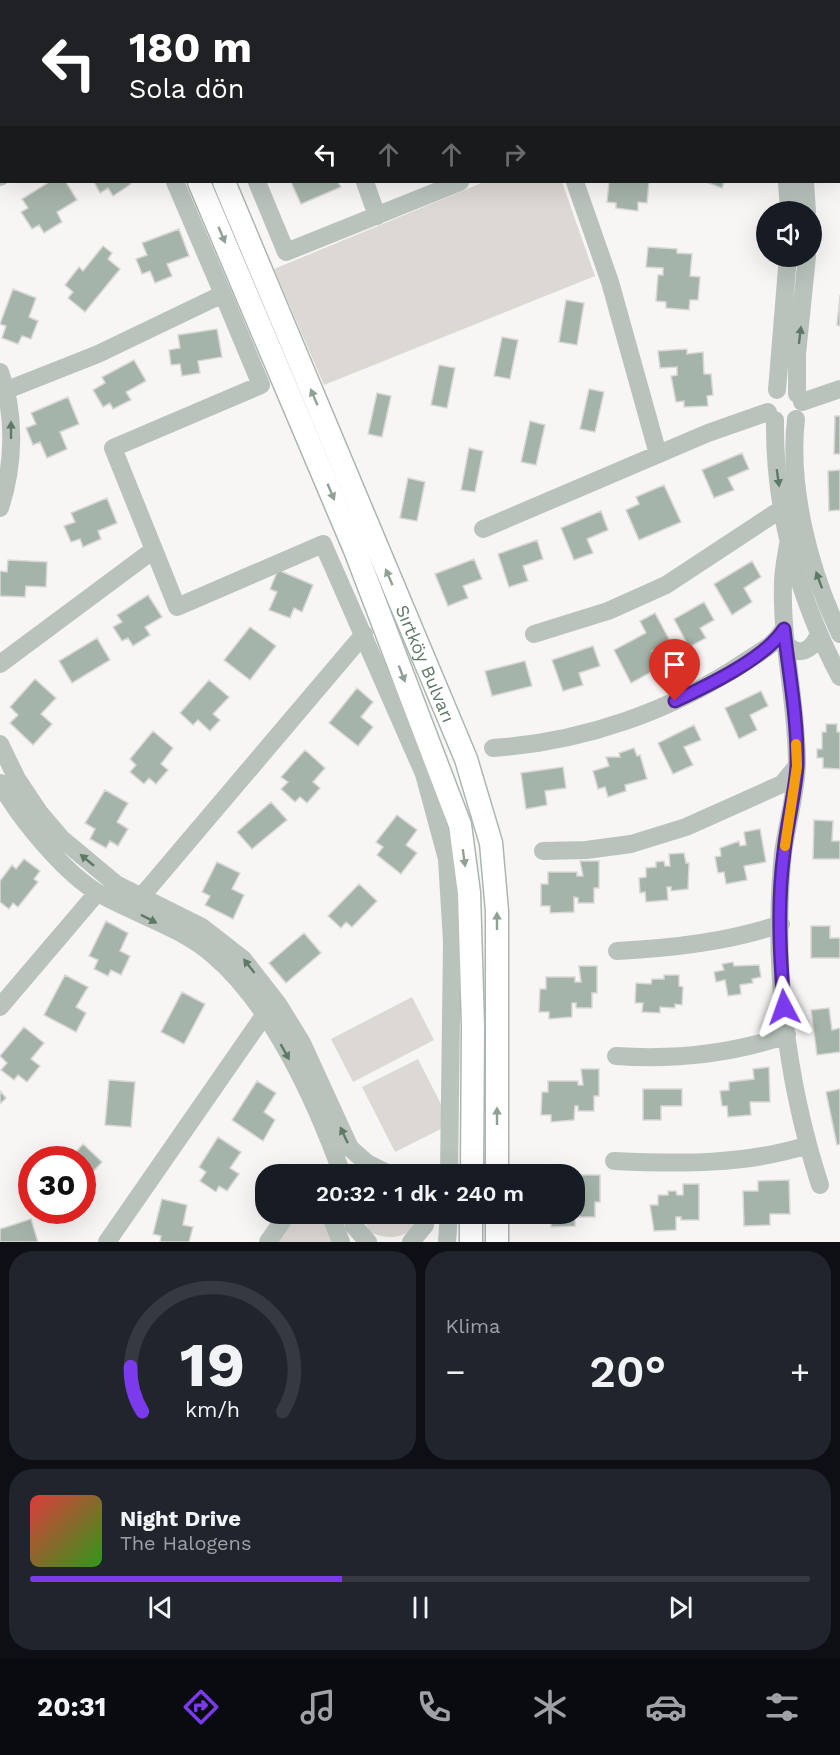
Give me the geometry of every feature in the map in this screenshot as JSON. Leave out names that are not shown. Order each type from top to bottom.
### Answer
[{"type":"main road","name":"Sırtköy Bulvarı","points":[[199,183],[463,753],[491,843],[496,950],[497,1164]]},
{"type":"main road","name":"Sırtköy Bulvarı","points":[[224,183],[326,454],[355,550],[460,825],[469,893],[471,949],[472,1164]]},
{"type":"main road","points":[[436,762],[463,753]]},
{"type":"main road","points":[[471,949],[496,950]]},
{"type":"main road","points":[[471,1224],[471,1242]]},
{"type":"main road","points":[[497,1224],[497,1242]]},
{"type":"street","points":[[175,183],[261,385],[113,448],[152,551],[177,607],[323,544],[424,774],[447,858],[452,942],[449,1164]]},
{"type":"street","points":[[257,183],[286,252],[458,183]]},
{"type":"street","points":[[365,183],[377,216]]},
{"type":"street","points":[[575,183],[610,282],[658,454]]},
{"type":"street","points":[[787,183],[788,201]]},
{"type":"street","points":[[805,183],[806,201]]},
{"type":"street","points":[[787,267],[777,390],[769,399],[775,451],[783,508],[798,577],[818,636],[840,677]]},
{"type":"street","points":[[806,267],[797,354],[798,405],[793,446],[800,508],[814,568],[840,634]]},
{"type":"street","points":[[7,390],[99,354],[222,294]]},
{"type":"street","points":[[0,372],[7,390],[11,443],[6,491],[0,508]]},
{"type":"street","points":[[777,390],[788,388],[798,405]]},
{"type":"street","points":[[483,529],[708,433],[772,416],[785,423],[798,405],[840,389]]},
{"type":"street","points":[[534,634],[608,611],[666,585],[783,508]]},
{"type":"street","points":[[789,538],[783,581],[785,637],[795,713],[797,766],[783,853],[780,958],[787,1035],[808,1145],[820,1185]]},
{"type":"street","points":[[0,664],[152,551]]},
{"type":"street","points":[[141,897],[364,634]]},
{"type":"street","points":[[785,637],[792,651],[801,652],[809,649],[818,636]]},
{"type":"street","points":[[494,748],[562,740],[675,701],[708,685],[785,637]]},
{"type":"street","points":[[0,744],[33,804],[62,839],[116,884],[202,927],[243,959],[278,1004],[302,1043],[351,1148],[369,1164]]},
{"type":"street","points":[[543,850],[586,850],[631,844],[686,827],[782,784],[797,766]]},
{"type":"street","points":[[0,783],[27,824],[49,850],[98,893],[211,953],[240,982],[265,1014],[322,1118],[338,1164]]},
{"type":"street","points":[[0,1007],[98,893]]},
{"type":"street","points":[[617,951],[708,942],[781,924]]},
{"type":"street","points":[[107,1242],[265,1014]]},
{"type":"street","points":[[616,1056],[646,1058],[713,1054],[759,1045],[787,1035]]},
{"type":"street","points":[[614,1161],[657,1163],[737,1160],[781,1154],[808,1145]]},
{"type":"street","points":[[268,1242],[280,1224]]},
{"type":"street","points":[[334,1224],[341,1242]]},
{"type":"street","points":[[354,1224],[368,1242]]},
{"type":"street","points":[[411,1242],[425,1224]]},
{"type":"street","points":[[447,1242],[448,1224]]},
{"type":"shaded area","points":[[482,183],[562,183],[595,276],[324,385],[274,269]]},
{"type":"shaded area","points":[[412,997],[434,1040],[353,1082],[331,1039]]},
{"type":"shaded area","points":[[418,1059],[451,1124],[395,1152],[362,1087]]},
{"type":"shaded area","points":[[284,1224],[330,1224],[336,1242],[271,1242]]},
{"type":"shaded area","points":[[366,1224],[414,1224],[400,1236],[386,1237],[370,1232]]},
{"type":"building","points":[[47,183],[67,183],[77,200],[57,212],[62,222],[44,233],[39,225],[32,229],[21,212],[28,208],[22,199]]},
{"type":"building","points":[[95,183],[131,184],[113,196],[108,188],[100,193]]},
{"type":"building","points":[[291,183],[339,183],[341,187],[301,204]]},
{"type":"building","points":[[609,183],[649,183],[647,203],[638,202],[638,211],[616,208],[616,203],[607,202]]},
{"type":"building","points":[[709,183],[724,183],[722,188]]},
{"type":"building","points":[[179,229],[189,256],[167,264],[172,276],[155,283],[150,271],[142,274],[136,259],[147,255],[142,243]]},
{"type":"building","points":[[103,246],[112,253],[108,259],[120,269],[85,312],[68,298],[73,292],[65,285],[79,267],[83,271]]},
{"type":"building","points":[[648,247],[677,249],[677,253],[692,254],[690,276],[700,277],[698,300],[690,300],[689,310],[666,308],[666,302],[656,301],[658,275],[663,275],[663,268],[646,267]]},
{"type":"building","points":[[13,289],[36,298],[29,317],[38,321],[31,339],[22,336],[18,344],[2,338],[6,326],[0,324]]},
{"type":"building","points":[[840,295],[840,326],[837,325]]},
{"type":"building","points":[[566,300],[584,303],[577,345],[559,342]]},
{"type":"building","points":[[217,329],[222,357],[198,361],[200,373],[182,376],[180,364],[171,365],[169,350],[180,348],[178,335]]},
{"type":"building","points":[[502,337],[518,340],[510,379],[494,376]]},
{"type":"building","points":[[687,349],[687,354],[703,352],[704,374],[711,374],[713,395],[707,396],[708,406],[684,407],[684,401],[676,402],[671,376],[677,375],[677,367],[660,368],[658,351]]},
{"type":"building","points":[[134,360],[146,381],[126,392],[131,400],[113,409],[110,403],[103,407],[93,390],[105,383],[102,377]]},
{"type":"building","points":[[439,365],[455,368],[447,408],[431,405]]},
{"type":"building","points":[[589,389],[604,392],[595,432],[580,429]]},
{"type":"building","points":[[377,393],[391,396],[382,437],[368,434]]},
{"type":"building","points":[[68,397],[79,424],[60,432],[67,449],[47,458],[40,442],[33,445],[26,428],[36,424],[31,413]]},
{"type":"building","points":[[835,416],[840,416],[840,454],[834,454]]},
{"type":"building","points":[[530,421],[545,425],[536,465],[521,462]]},
{"type":"building","points":[[469,448],[483,451],[475,492],[461,490]]},
{"type":"building","points":[[742,453],[749,469],[728,478],[734,490],[714,498],[702,470]]},
{"type":"building","points":[[840,470],[840,510],[829,511],[828,471]]},
{"type":"building","points":[[408,478],[425,482],[417,521],[400,518]]},
{"type":"building","points":[[664,485],[681,522],[639,540],[626,510],[639,504],[636,497]]},
{"type":"building","points":[[107,498],[117,523],[98,531],[101,539],[83,547],[80,539],[71,542],[64,526],[75,522],[71,513]]},
{"type":"building","points":[[601,511],[608,530],[587,539],[593,553],[574,560],[561,528]]},
{"type":"building","points":[[537,540],[543,559],[523,566],[528,581],[509,587],[498,554]]},
{"type":"building","points":[[474,559],[482,579],[463,586],[468,598],[448,606],[435,574]]},
{"type":"building","points":[[8,560],[47,562],[46,587],[26,586],[25,597],[0,596],[0,571],[7,572]]},
{"type":"building","points":[[752,561],[761,577],[744,588],[752,602],[732,615],[714,584]]},
{"type":"building","points":[[278,570],[313,585],[302,612],[294,608],[290,618],[269,610],[277,592],[270,589]]},
{"type":"building","points":[[148,595],[162,617],[145,627],[150,635],[133,646],[128,638],[122,641],[113,627],[122,622],[117,615]]},
{"type":"building","points":[[704,602],[714,620],[700,628],[706,638],[689,647],[674,619]]},
{"type":"building","points":[[655,613],[670,641],[652,651],[661,667],[631,683],[614,650],[646,633],[640,621]]},
{"type":"building","points":[[250,627],[276,646],[250,680],[224,660]]},
{"type":"building","points":[[97,638],[110,660],[72,683],[59,661]]},
{"type":"building","points":[[593,646],[600,666],[579,673],[583,685],[563,691],[552,660]]},
{"type":"building","points":[[525,661],[532,686],[492,696],[485,671]]},
{"type":"building","points":[[35,679],[56,698],[41,714],[52,724],[33,745],[10,723],[18,715],[10,707]]},
{"type":"building","points":[[209,680],[229,697],[213,714],[220,720],[210,731],[198,720],[193,725],[180,713]]},
{"type":"building","points":[[357,688],[373,702],[361,717],[373,727],[358,746],[329,723]]},
{"type":"building","points":[[761,691],[768,706],[750,715],[757,730],[739,739],[725,708]]},
{"type":"building","points":[[826,724],[837,724],[837,732],[840,732],[840,769],[823,768],[823,758],[817,758],[817,749],[822,749],[822,732],[826,732]]},
{"type":"building","points":[[694,725],[701,740],[684,747],[693,765],[673,774],[658,743]]},
{"type":"building","points":[[153,731],[173,748],[161,764],[168,770],[156,784],[149,778],[144,784],[130,772],[136,765],[130,759]]},
{"type":"building","points":[[634,748],[637,756],[640,755],[647,779],[625,785],[626,791],[608,797],[605,787],[598,789],[593,771],[609,766],[606,757],[620,757],[619,753]]},
{"type":"building","points":[[305,750],[325,768],[313,782],[320,788],[307,803],[300,797],[295,802],[281,789],[288,782],[281,777]]},
{"type":"building","points":[[563,767],[566,788],[545,791],[547,805],[526,809],[521,773]]},
{"type":"building","points":[[105,790],[128,803],[117,822],[128,829],[118,846],[110,841],[106,848],[90,839],[95,829],[85,823]]},
{"type":"building","points":[[271,802],[287,820],[252,849],[237,832]]},
{"type":"building","points":[[397,815],[417,830],[406,845],[417,853],[401,874],[377,855],[383,847],[376,842]]},
{"type":"building","points":[[814,820],[833,821],[832,841],[840,841],[840,859],[813,859]]},
{"type":"building","points":[[760,829],[766,862],[744,866],[747,880],[726,884],[724,872],[718,873],[715,857],[721,856],[720,848],[739,841],[740,846],[746,845],[744,832]]},
{"type":"building","points":[[684,853],[686,863],[689,863],[688,889],[671,891],[671,887],[667,887],[668,900],[646,902],[645,892],[640,893],[639,878],[646,877],[646,868],[656,867],[656,862],[664,861],[665,866],[670,866],[669,854]]},
{"type":"building","points":[[24,859],[40,871],[34,879],[38,882],[18,907],[13,903],[9,909],[0,902],[0,881],[12,865],[16,869]]},
{"type":"building","points":[[580,861],[599,861],[599,888],[594,888],[594,903],[578,903],[578,898],[574,897],[574,912],[550,913],[550,906],[541,906],[541,884],[548,884],[548,872],[577,872],[577,876],[583,876]]},
{"type":"building","points":[[217,862],[240,873],[232,889],[244,895],[233,919],[205,905],[210,896],[202,892]]},
{"type":"building","points":[[359,884],[377,901],[352,927],[346,922],[341,928],[328,916]]},
{"type":"building","points":[[106,921],[128,933],[120,951],[130,956],[121,975],[111,970],[108,976],[94,969],[98,960],[89,956]]},
{"type":"building","points":[[811,926],[830,926],[830,938],[840,938],[840,958],[811,958]]},
{"type":"building","points":[[304,933],[321,953],[286,983],[269,963]]},
{"type":"building","points":[[733,962],[734,966],[759,965],[761,977],[752,979],[753,983],[740,985],[741,994],[728,996],[725,980],[716,982],[714,972],[724,970],[722,964]]},
{"type":"building","points":[[579,966],[597,966],[597,993],[592,993],[592,1008],[576,1008],[576,1003],[572,1003],[572,1017],[549,1019],[549,1012],[539,1012],[540,989],[546,989],[546,977],[575,977],[575,982],[581,982]]},
{"type":"building","points":[[65,975],[88,987],[76,1007],[86,1013],[76,1032],[44,1015]]},
{"type":"building","points":[[664,975],[679,975],[679,986],[683,987],[682,1005],[675,1004],[675,1008],[660,1007],[660,1013],[642,1012],[643,1003],[635,1003],[636,983],[651,984],[652,979],[664,979]]},
{"type":"building","points":[[182,992],[205,1004],[184,1044],[161,1032]]},
{"type":"building","points":[[829,1008],[832,1030],[840,1028],[840,1052],[817,1055],[811,1010]]},
{"type":"building","points":[[24,1027],[44,1043],[31,1059],[40,1066],[27,1082],[18,1075],[14,1080],[1,1070],[7,1063],[0,1056]]},
{"type":"building","points":[[769,1067],[770,1102],[750,1102],[751,1115],[728,1117],[727,1106],[722,1106],[720,1091],[729,1090],[729,1082],[754,1079],[753,1069]]},
{"type":"building","points":[[581,1069],[599,1069],[599,1096],[594,1096],[594,1111],[578,1111],[578,1106],[575,1106],[574,1120],[551,1122],[551,1115],[541,1115],[542,1092],[548,1092],[548,1081],[578,1081],[578,1085],[583,1085]]},
{"type":"building","points":[[109,1080],[135,1082],[131,1127],[105,1125]]},
{"type":"building","points":[[257,1081],[276,1093],[264,1112],[275,1120],[263,1141],[232,1120]]},
{"type":"building","points":[[643,1089],[682,1089],[682,1106],[661,1106],[661,1120],[643,1120]]},
{"type":"building","points":[[840,1089],[840,1144],[837,1145],[826,1092]]},
{"type":"building","points":[[0,1091],[6,1098],[0,1104]]},
{"type":"building","points":[[218,1137],[241,1152],[230,1168],[239,1174],[227,1191],[219,1186],[216,1192],[200,1181],[206,1172],[199,1167]]},
{"type":"building","points":[[96,1156],[102,1162],[96,1168]]},
{"type":"building","points":[[585,1175],[600,1175],[600,1202],[595,1202],[595,1217],[585,1217]]},
{"type":"building","points":[[789,1180],[790,1214],[770,1214],[770,1225],[744,1226],[743,1191],[758,1191],[758,1181]]},
{"type":"building","points":[[683,1184],[699,1184],[699,1220],[681,1220],[681,1217],[676,1217],[676,1230],[654,1231],[650,1205],[658,1205],[658,1195],[668,1195],[668,1191],[676,1191],[677,1195],[683,1195]]},
{"type":"building","points":[[162,1199],[187,1205],[183,1225],[193,1227],[189,1242],[160,1242],[161,1236],[153,1234]]},
{"type":"building","points":[[18,1223],[33,1224],[38,1242],[0,1242],[0,1229]]},
{"type":"building","points":[[551,1224],[575,1224],[575,1226],[551,1227]]},
{"type":"slow traffic","points":[[785,846],[797,766],[796,744]]},
{"type":"route","points":[[675,701],[708,685],[775,644],[784,629],[795,713],[797,766],[783,853],[780,958],[784,1007]]}]
